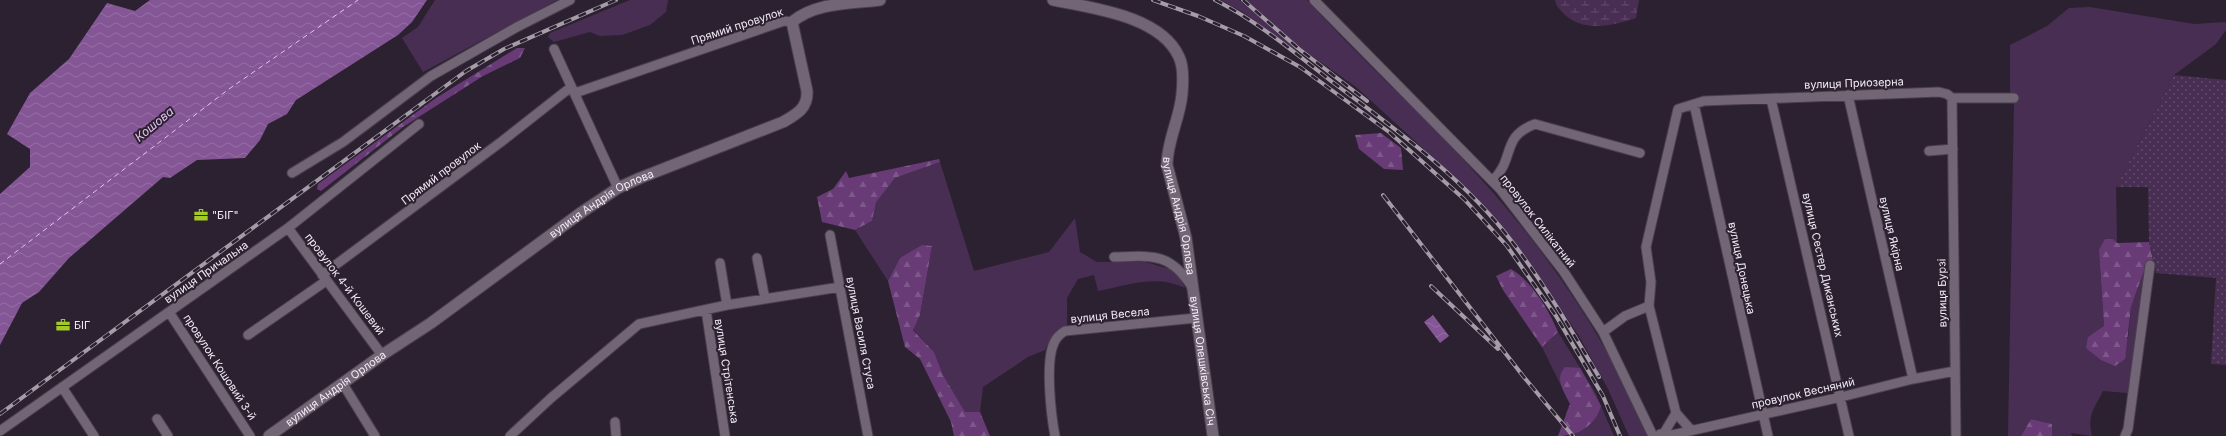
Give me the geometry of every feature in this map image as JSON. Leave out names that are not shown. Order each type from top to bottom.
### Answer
[{"type":"street","points":[[292,174],[343,142],[431,76],[517,27],[570,0]]},
{"type":"street","points":[[792,22],[807,11],[880,0]]},
{"type":"street","name":"вулиця Андрія Орлова","points":[[1053,0],[1084,6],[1144,23],[1160,33],[1180,57],[1182,95],[1177,121],[1167,153],[1166,165],[1186,238],[1192,287]]},
{"type":"street","name":"провулок Силікатний","points":[[1314,0],[1492,181],[1564,272],[1603,332],[1658,435]]},
{"type":"street","name":"Прямий провулок","points":[[248,335],[502,142],[573,90],[784,21],[792,22]]},
{"type":"street","name":"вулиця Андрія Орлова","points":[[269,436],[382,355],[431,323],[533,247],[618,188],[783,122],[796,115],[804,107],[808,99],[792,22]]},
{"type":"street","points":[[554,49],[618,188]]},
{"type":"street","name":"вулиця Приозерна","points":[[1649,306],[1651,282],[1646,247],[1676,112],[1680,107],[1704,101],[1939,92],[1947,94],[1952,98],[2014,98]]},
{"type":"street","name":"вулиця Якірна","points":[[1848,95],[1913,379]]},
{"type":"street","name":"вулиця Бурзі","points":[[1952,98],[1956,436]]},
{"type":"street","name":"вулиця Сестер Диканських","points":[[1771,99],[1849,436]]},
{"type":"street","name":"вулиця Донецька","points":[[1694,104],[1768,436]]},
{"type":"street","name":"вулиця Причальна","points":[[0,431],[288,228],[419,124]]},
{"type":"street","points":[[1492,181],[1503,169],[1510,144],[1515,135],[1522,129],[1535,124],[1640,153]]},
{"type":"street","points":[[1929,151],[1953,149]]},
{"type":"street","name":"провулок 4-й Кошевий","points":[[288,228],[382,355]]},
{"type":"street","name":"вулиця Василя Стуса","points":[[830,235],[868,436]]},
{"type":"street","name":"вулиця Андрія Орлова","points":[[1114,257],[1148,256],[1175,265],[1182,271],[1192,287]]},
{"type":"street","points":[[757,258],[765,299]]},
{"type":"street","points":[[720,263],[727,306]]},
{"type":"street","points":[[2125,436],[2128,429],[2150,265]]},
{"type":"street","points":[[510,436],[551,398],[636,325],[727,306],[840,287]]},
{"type":"street","name":"вулиця Олешківська Січ","points":[[1192,287],[1213,436]]},
{"type":"street","points":[[1603,332],[1625,316],[1649,306],[1676,413],[1691,430]]},
{"type":"street","name":"вулиця Стрітенська","points":[[706,310],[725,436]]},
{"type":"street","name":"провулок Кошовий 3-й","points":[[170,312],[250,436]]},
{"type":"street","name":"вулиця Весела","points":[[1055,436],[1050,388],[1052,349],[1058,336],[1064,331],[1196,318]]},
{"type":"street","name":"провулок Весняний","points":[[1658,435],[1672,435],[1955,370]]},
{"type":"street","points":[[343,384],[375,436]]},
{"type":"street","points":[[62,387],[94,436]]},
{"type":"street","points":[[1658,435],[1676,413]]},
{"type":"street","points":[[157,419],[168,436]]},
{"type":"street","points":[[615,422],[616,436]]},
{"type":"green space","points":[[435,0],[557,0],[423,72],[402,38],[418,27]]},
{"type":"green space","points":[[630,0],[668,0],[666,12],[650,25],[622,35],[600,36],[590,32],[554,42],[548,37],[550,33]]},
{"type":"green space","points":[[1221,0],[1239,0],[1298,48],[1296,51],[1244,13]]},
{"type":"green space","points":[[1245,0],[1307,0],[1460,156],[1516,219],[1567,287],[1611,360],[1630,397],[1647,436],[1629,436],[1608,389],[1579,336],[1512,239],[1464,186],[1356,87],[1299,47]]},
{"type":"green space","points":[[1555,0],[1639,0],[1636,18],[1598,26],[1579,23],[1571,19],[1563,13],[1556,4]]},
{"type":"green space","points":[[2090,7],[2194,24],[2226,22],[2226,30],[2216,44],[2174,75],[2116,187],[2117,243],[2099,250],[2104,327],[2088,337],[2128,339],[2131,307],[2146,265],[2128,393],[2103,391],[2092,412],[2090,423],[2092,436],[2071,433],[2072,436],[2052,436],[2052,424],[2031,419],[2021,436],[2008,436],[2014,101],[2019,101],[2019,95],[2010,95],[2010,45],[2047,26],[2069,8]]},
{"type":"green space","points":[[517,48],[525,48],[520,58],[483,76],[403,127],[321,191],[317,189],[318,184],[436,98]]},
{"type":"green space","points":[[2174,75],[2226,80],[2226,365],[2211,364],[2216,278],[2156,273],[2149,242],[2148,187],[2116,187]]},
{"type":"green space","points":[[1381,133],[1401,148],[1403,170],[1384,169],[1359,149],[1355,135]]},
{"type":"green space","points":[[939,159],[940,162],[895,178],[876,202],[872,221],[855,230],[822,222],[817,197],[833,189],[846,171],[849,178]]},
{"type":"green space","points":[[940,162],[974,271],[1049,252],[1075,218],[1080,252],[1097,262],[1146,262],[1176,271],[1185,288],[1174,284],[1153,281],[1098,291],[1094,275],[1078,279],[1067,298],[1067,325],[1054,336],[1045,350],[1028,357],[983,387],[980,412],[965,412],[943,375],[934,352],[913,329],[920,315],[932,246],[900,258],[888,281],[855,230],[872,221],[875,202],[895,178]]},
{"type":"green space","points":[[2105,239],[2113,239],[2117,243],[2149,242],[2153,260],[2146,265],[2131,307],[2125,359],[2115,366],[2101,360],[2086,348],[2088,337],[2104,326],[2099,250]]},
{"type":"green space","points":[[922,245],[932,246],[920,315],[913,330],[934,352],[943,375],[965,412],[980,412],[990,436],[954,436],[951,422],[920,359],[905,347],[888,281],[900,258]]},
{"type":"green space","points":[[1511,269],[1519,274],[1533,288],[1545,306],[1558,332],[1542,347],[1503,290],[1496,276]]},
{"type":"green space","points":[[1558,332],[1595,392],[1614,436],[1567,436],[1576,433],[1566,413],[1570,404],[1542,347]]},
{"type":"green space","points":[[1565,367],[1580,368],[1601,406],[1595,419],[1585,428],[1579,432],[1565,436],[1558,436],[1570,404],[1560,381],[1560,376]]},
{"type":"green space","points":[[2031,419],[2052,424],[2052,436],[2021,436]]},
{"type":"water","name":"Кошова","points":[[150,0],[427,0],[412,22],[398,35],[296,100],[287,114],[268,124],[260,140],[245,158],[197,160],[170,178],[163,177],[69,258],[39,292],[22,303],[0,345],[0,194],[30,167],[30,149],[7,134],[30,93],[69,59],[107,3],[135,11]]},
{"type":"water","points":[[1433,315],[1449,336],[1440,343],[1424,322]]},
{"type":"ferry route","points":[[0,264],[229,89],[358,0]]},
{"type":"railway","points":[[0,414],[466,71],[504,49],[616,0]]},
{"type":"railway","points":[[1153,0],[1198,16],[1244,36],[1300,67],[1389,132],[1464,199],[1507,246],[1556,316],[1603,396],[1620,436]]},
{"type":"railway","points":[[1215,0],[1246,17],[1380,117],[1428,156],[1473,197],[1494,219],[1525,259],[1558,308],[1599,377]]},
{"type":"railway","points":[[1243,0],[1299,49],[1367,101]]},
{"type":"railway","points":[[1383,195],[1523,376],[1573,436]]},
{"type":"railway","points":[[1431,286],[1498,349]]},
{"type":"place","name":"\"БІГ\"","points":[[201,215]]},
{"type":"place","name":"БІГ","points":[[63,325]]}]
